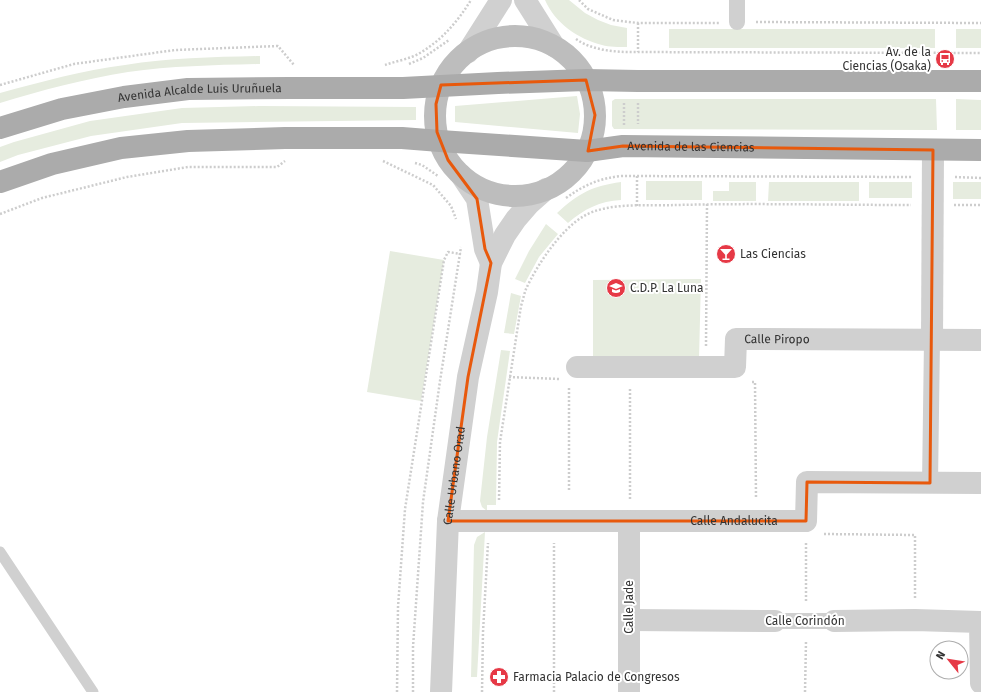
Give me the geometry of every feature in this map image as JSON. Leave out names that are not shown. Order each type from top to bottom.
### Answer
[{"type":"main road","points":[[511,36],[562,41],[586,80],[594,103],[594,127],[587,151],[554,195],[538,193],[520,196],[502,195],[484,190],[461,175],[448,160],[440,142],[436,123],[437,99],[450,70],[461,57],[478,45],[488,41],[511,36]]},
{"type":"main road","points":[[442,86],[586,80],[638,82],[981,81]]},
{"type":"main road","name":"Avenida Alcalde Luis Uruñuela","points":[[0,128],[62,108],[124,97],[188,90],[403,88],[442,86]]},
{"type":"main road","name":"Avenida de las Ciencias","points":[[0,182],[52,164],[121,148],[181,141],[285,138],[402,138],[440,142],[587,151],[623,146],[981,150]]},
{"type":"street","points":[[468,52],[502,0]]},
{"type":"street","points":[[525,0],[562,41]]},
{"type":"street","points":[[737,0],[737,22]]},
{"type":"street","points":[[930,483],[933,150]]},
{"type":"street","points":[[461,175],[477,199],[485,249],[492,263]]},
{"type":"street","name":"Calle Urbano Orad","points":[[441,692],[448,521],[468,377],[492,263],[505,236],[516,219],[529,204],[554,195]]},
{"type":"street","name":"Calle Piropo","points":[[569,377],[706,367],[735,367],[736,339],[981,340]]},
{"type":"street","name":"Calle Andalucita","points":[[448,521],[806,521],[807,482],[981,483]]},
{"type":"street","name":"Calle Jade","points":[[629,521],[629,692]]},
{"type":"street","name":"Calle Corindón","points":[[629,620],[915,620],[980,622],[981,682]]},
{"type":"lane","points":[[0,552],[93,692]]},
{"type":"path","points":[[382,66],[419,53],[443,36],[462,14],[471,0]]},
{"type":"path","points":[[579,0],[588,9],[613,20],[638,23],[981,23]]},
{"type":"path","points":[[638,23],[638,52]]},
{"type":"path","points":[[408,65],[437,50],[453,36]]},
{"type":"path","points":[[562,41],[582,43],[607,51],[638,52],[981,53]]},
{"type":"path","points":[[0,85],[74,64],[175,50],[278,46],[295,66]]},
{"type":"path","points":[[624,99],[624,129]]},
{"type":"path","points":[[638,99],[638,129]]},
{"type":"path","points":[[0,214],[42,198],[127,177],[188,167],[277,167],[286,160]]},
{"type":"path","points":[[380,160],[433,185],[451,206],[459,225]]},
{"type":"path","points":[[411,161],[422,165],[439,176]]},
{"type":"path","points":[[637,176],[637,206]]},
{"type":"path","points":[[554,195],[578,190],[595,181],[610,177],[981,178]]},
{"type":"path","points":[[706,367],[707,204]]},
{"type":"path","points":[[482,692],[483,632],[491,511],[499,506],[500,442],[521,306],[525,290],[534,272],[546,254],[567,230],[583,216],[609,207],[707,204],[981,205]]},
{"type":"path","points":[[413,692],[413,647],[423,502],[461,246]]},
{"type":"path","points":[[397,692],[398,607],[405,509],[444,260],[448,252],[492,263]]},
{"type":"path","points":[[509,377],[569,377],[569,490]]},
{"type":"path","points":[[748,382],[755,382],[756,521]]},
{"type":"path","points":[[629,521],[630,383]]},
{"type":"path","points":[[554,692],[555,521]]},
{"type":"path","points":[[821,534],[915,535],[915,620]]},
{"type":"highlighted area","points":[[586,80],[595,115],[588,151],[623,146],[933,150],[930,483],[807,482],[806,521],[448,521],[468,377],[490,276],[491,263],[485,249],[477,199],[448,160],[437,132],[436,104],[441,85]]},
{"type":"shaded area","points":[[545,0],[569,0],[585,13],[598,20],[611,25],[627,28],[627,47],[611,47],[584,39],[561,23],[549,8]]},
{"type":"shaded area","points":[[669,29],[935,29],[935,48],[669,48]]},
{"type":"shaded area","points":[[956,29],[981,29],[981,48],[956,48]]},
{"type":"shaded area","points":[[260,56],[260,64],[210,65],[128,72],[64,85],[0,103],[0,93],[109,67],[176,59]]},
{"type":"shaded area","points":[[577,96],[580,114],[578,133],[455,122],[455,106]]},
{"type":"shaded area","points":[[615,99],[936,99],[937,130],[614,129],[612,126],[612,101]]},
{"type":"shaded area","points":[[956,99],[981,100],[981,130],[956,130]]},
{"type":"shaded area","points":[[259,106],[416,107],[416,120],[182,123],[91,136],[18,155],[0,162],[0,147],[90,121],[182,108]]},
{"type":"shaded area","points":[[646,181],[702,181],[702,200],[646,200]]},
{"type":"shaded area","points":[[621,182],[621,200],[599,204],[586,210],[568,223],[557,213],[579,195],[594,188]]},
{"type":"shaded area","points":[[729,182],[756,182],[756,201],[713,201],[713,191],[729,191]]},
{"type":"shaded area","points":[[769,182],[859,182],[859,201],[768,201]]},
{"type":"shaded area","points":[[869,182],[912,182],[912,198],[869,198]]},
{"type":"shaded area","points":[[953,182],[981,182],[981,199],[953,199]]},
{"type":"shaded area","points":[[546,224],[558,234],[539,257],[525,283],[515,279],[529,251]]},
{"type":"shaded area","points":[[390,251],[444,260],[421,401],[367,392]]},
{"type":"shaded area","points":[[701,279],[699,359],[593,359],[593,280]]},
{"type":"shaded area","points":[[511,293],[521,296],[514,334],[504,333]]},
{"type":"shaded area","points":[[501,350],[510,351],[497,442],[496,505],[487,505],[487,511],[482,507],[480,501],[487,437]]},
{"type":"shaded area","points":[[485,532],[477,677],[471,677],[474,545],[477,537]]},
{"type":"place","name":"Av. de la Ciencias (Osaka)","points":[[945,59]]},
{"type":"place","name":"Las Ciencias","points":[[726,254]]},
{"type":"place","name":"C.D.P. La Luna","points":[[616,288]]},
{"type":"place","name":"Farmacia Palacio de Congresos","points":[[499,677]]}]
